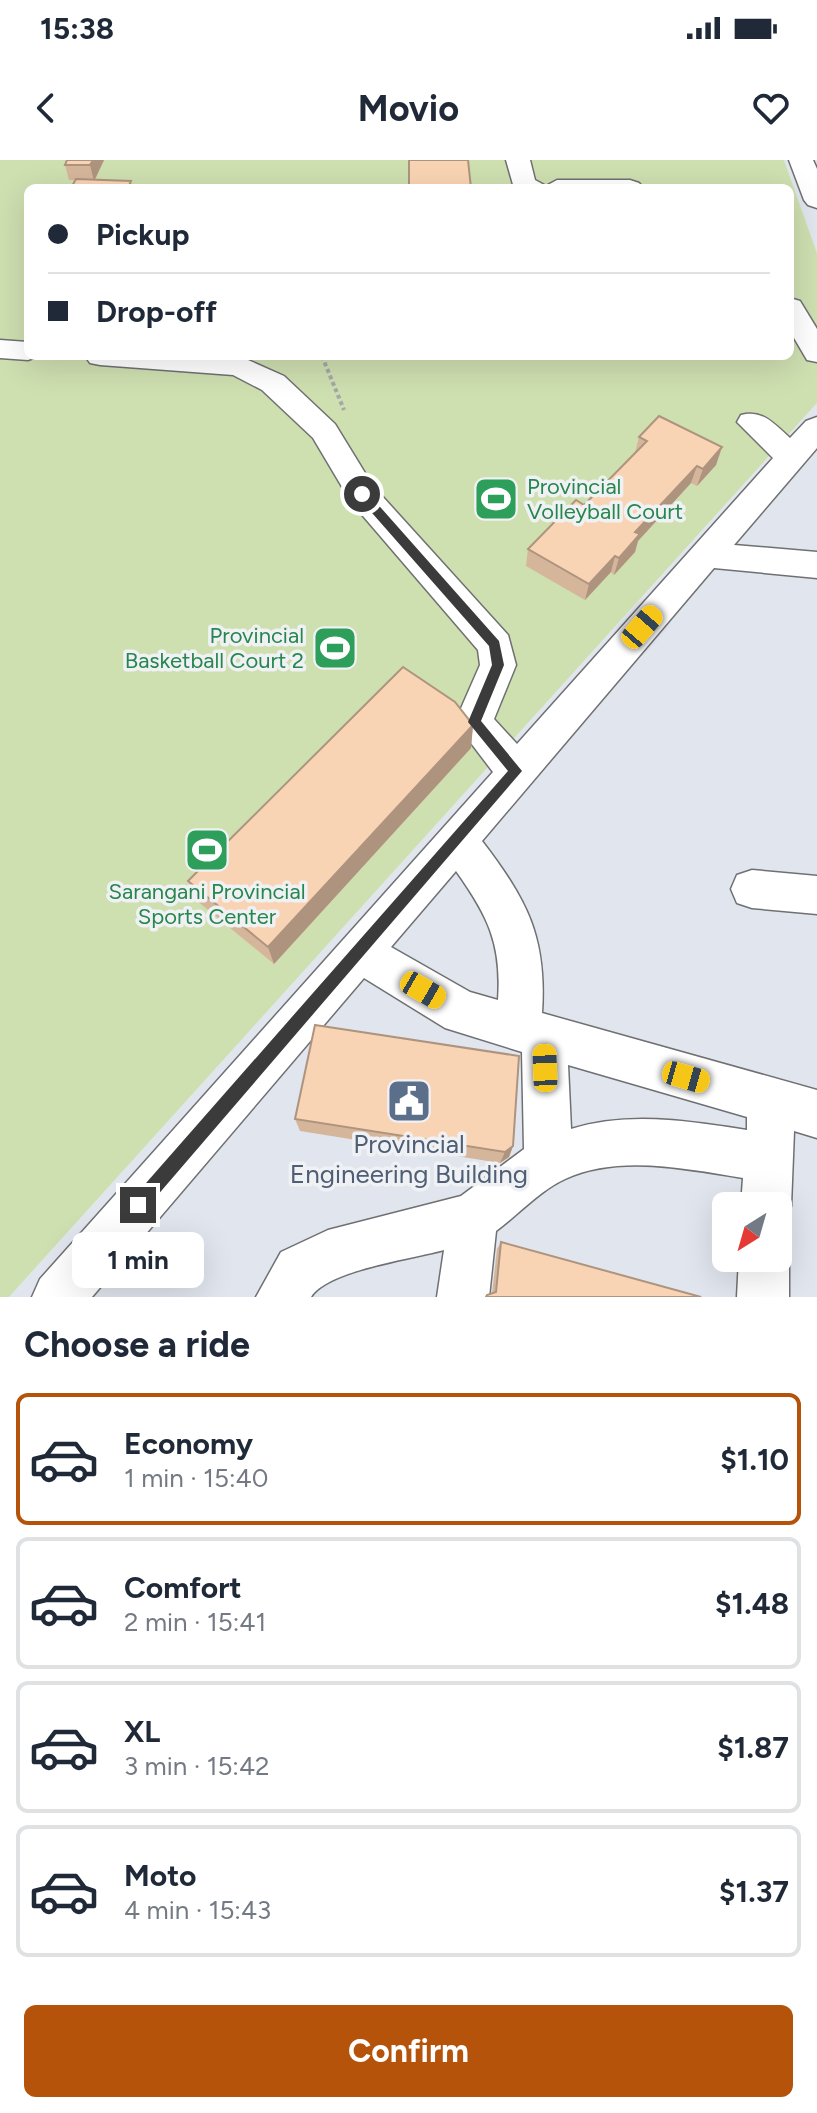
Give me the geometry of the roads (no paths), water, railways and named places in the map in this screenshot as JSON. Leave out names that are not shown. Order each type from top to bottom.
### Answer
[{"type":"lane","points":[[518,160],[524,184]]},
{"type":"lane","points":[[801,160],[817,200]]},
{"type":"lane","points":[[794,314],[817,353]]},
{"type":"lane","points":[[0,349],[24,351]]},
{"type":"lane","points":[[156,360],[239,366],[273,383],[324,431],[362,494],[495,645],[498,665],[474,722],[516,771]]},
{"type":"lane","points":[[58,1297],[804,442],[752,422]]},
{"type":"lane","points":[[705,555],[817,565]]},
{"type":"lane","points":[[456,839],[486,882],[516,935],[548,1162]]},
{"type":"lane","points":[[752,889],[817,895]]},
{"type":"lane","points":[[358,951],[461,1012],[817,1114]]},
{"type":"lane","points":[[767,1192],[772,1101]]},
{"type":"lane","points":[[282,1297],[299,1270],[328,1255],[473,1218],[548,1162],[614,1142],[688,1146],[768,1158]]},
{"type":"lane","points":[[463,1297],[473,1218]]},
{"type":"lane","points":[[763,1297],[764,1272]]},
{"type":"place","name":"Provincial Volleyball Court","points":[[496,499]]},
{"type":"place","name":"Provincial Basketball Court 2","points":[[335,648]]},
{"type":"place","name":"Sarangani Provincial Sports Center","points":[[207,850]]},
{"type":"place","name":"Provincial Engineering Building","points":[[409,1101]]}]
